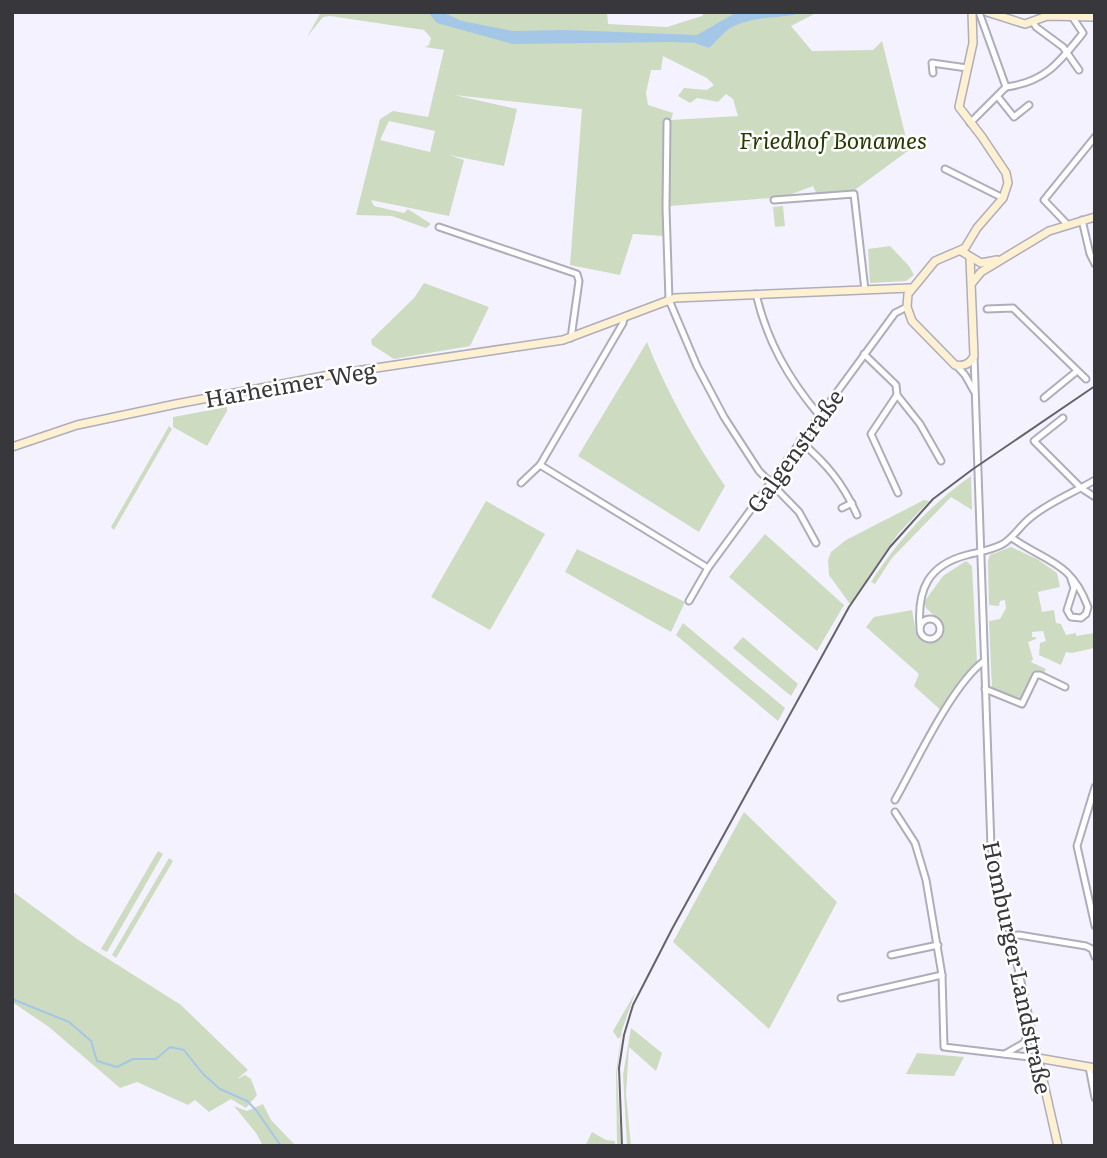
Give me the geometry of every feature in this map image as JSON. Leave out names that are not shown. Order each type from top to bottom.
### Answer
[{"type":"street","points":[[978,15],[1020,23],[1033,22],[1046,14],[1095,18]]},
{"type":"street","points":[[975,394],[971,383],[915,326],[907,307],[910,288],[935,261],[961,251],[1003,198],[1008,183],[1006,173],[959,107],[978,15]]},
{"type":"street","points":[[978,15],[1006,87]]},
{"type":"street","points":[[970,122],[1006,87],[1041,78],[1067,52],[1083,33],[1073,18]]},
{"type":"street","points":[[1033,22],[1067,52],[1079,70]]},
{"type":"street","points":[[933,73],[932,63],[967,68]]},
{"type":"street","points":[[998,97],[1014,117],[1029,105]]},
{"type":"street","points":[[667,122],[669,300],[710,393],[742,446],[759,471],[793,504],[816,543]]},
{"type":"street","points":[[1067,224],[1044,200],[1095,137]]},
{"type":"street","points":[[945,169],[1003,198]]},
{"type":"street","points":[[774,200],[854,194],[865,290]]},
{"type":"street","points":[[972,283],[976,276],[1001,259],[1049,231],[1095,217]]},
{"type":"street","points":[[1082,220],[1095,264]]},
{"type":"street","points":[[439,227],[577,274],[579,281],[571,338]]},
{"type":"street","points":[[961,251],[981,263],[1001,259]]},
{"type":"street","name":"Homburger Landstraße","points":[[970,258],[975,309],[975,394],[991,847],[1058,1146]]},
{"type":"street","name":"Harheimer Weg","points":[[12,447],[77,425],[208,398],[379,366],[571,338],[669,300],[910,288]]},
{"type":"street","points":[[756,294],[774,349],[799,391],[819,415]]},
{"type":"street","name":"Galgenstraße","points":[[689,601],[708,568],[864,354],[895,313],[907,307]]},
{"type":"street","points":[[987,309],[1013,308],[1086,379]]},
{"type":"street","points":[[522,483],[540,465],[624,318]]},
{"type":"street","points":[[864,354],[896,385],[897,395],[941,461]]},
{"type":"street","points":[[955,365],[967,364],[974,356]]},
{"type":"street","points":[[1044,398],[1077,371]]},
{"type":"street","points":[[897,395],[871,434],[898,493]]},
{"type":"street","points":[[1063,418],[1034,441],[1081,488],[1095,497]]},
{"type":"street","points":[[932,445],[941,441]]},
{"type":"street","points":[[800,442],[830,468],[856,514]]},
{"type":"street","points":[[540,465],[708,568]]},
{"type":"street","points":[[919,604],[940,629],[935,638],[924,637],[920,627],[919,604],[926,584],[940,568],[959,557],[995,548],[1012,538],[1040,511],[1095,480]]},
{"type":"street","points":[[886,489],[895,485]]},
{"type":"street","points":[[842,508],[852,503]]},
{"type":"street","points":[[801,534],[810,529]]},
{"type":"street","points":[[1012,538],[1053,560],[1070,576],[1078,584],[1088,611],[1084,617],[1078,619],[1069,614],[1069,600],[1074,588],[1070,576]]},
{"type":"street","points":[[1069,600],[1079,596],[1086,600]]},
{"type":"street","points":[[920,627],[928,620],[935,620]]},
{"type":"street","points":[[895,800],[954,698],[975,668],[984,662]]},
{"type":"street","points":[[985,689],[1022,704],[1036,675],[1065,687]]},
{"type":"street","points":[[1095,787],[1077,841],[1095,926]]},
{"type":"street","points":[[895,812],[919,852],[942,975],[944,1047],[1038,1058],[1092,1068],[1095,1098]]},
{"type":"street","points":[[1011,936],[1086,946],[1092,949],[1095,957]]},
{"type":"street","points":[[891,955],[938,944]]},
{"type":"street","points":[[841,998],[942,975]]},
{"type":"street","points":[[1004,1055],[1024,1044],[1031,1028]]},
{"type":"green space","name":"Friedhof Bonames","points":[[321,12],[607,12],[608,24],[667,27],[702,16],[705,12],[818,12],[791,26],[812,51],[873,50],[882,41],[909,150],[852,192],[849,190],[817,195],[813,186],[784,197],[670,206],[670,120],[663,126],[664,236],[633,234],[620,275],[570,265],[582,109],[454,95],[517,109],[504,166],[449,155],[464,160],[449,216],[371,200],[374,206],[404,213],[408,209],[431,224],[426,228],[392,216],[356,215],[380,119],[393,111],[428,117],[444,50],[425,47],[429,45],[431,38],[424,30],[330,16],[323,17],[307,37]],"holes":[[[663,56],[707,78],[714,85],[707,90],[684,88],[678,96],[690,103],[697,98],[718,102],[726,94],[733,99],[738,116],[671,120],[673,113],[648,105],[646,93],[651,70],[661,70]],[[389,121],[435,131],[430,152],[380,140]]]},
{"type":"green space","points":[[783,206],[785,226],[775,227],[773,207]]},
{"type":"green space","points":[[890,246],[914,275],[906,281],[870,283],[868,249]]},
{"type":"green space","points":[[424,283],[489,307],[470,346],[394,359],[372,345],[371,340],[414,298]]},
{"type":"green space","points":[[647,342],[682,416],[725,486],[699,532],[578,456]]},
{"type":"green space","points":[[227,407],[207,446],[173,427],[173,417]]},
{"type":"green space","points":[[169,426],[172,429],[114,530],[111,527]]},
{"type":"green space","points":[[971,476],[972,510],[951,497],[892,558],[875,584],[871,582],[916,524]]},
{"type":"green space","points":[[924,500],[929,501],[898,534],[850,604],[829,575],[828,560],[831,552],[846,540]]},
{"type":"green space","points":[[486,501],[545,534],[490,630],[431,597]]},
{"type":"green space","points":[[765,534],[844,605],[817,651],[729,577]]},
{"type":"green space","points":[[1011,547],[1037,559],[1057,573],[1060,587],[1038,592],[1042,612],[1054,610],[1056,623],[1061,624],[1066,635],[1094,633],[1095,626],[1095,652],[1094,648],[1066,652],[1061,665],[1039,655],[1040,643],[1046,641],[1043,631],[1032,632],[1032,637],[1036,639],[1028,642],[1033,659],[1031,662],[1046,669],[1044,673],[1034,674],[1023,699],[1019,701],[992,689],[989,621],[1000,619],[1006,608],[1005,600],[1000,601],[999,606],[989,605],[988,561],[990,555]]},
{"type":"green space","points":[[577,549],[685,602],[671,632],[565,572]]},
{"type":"green space","points":[[966,561],[972,566],[977,662],[944,713],[914,686],[919,674],[866,627],[874,617],[912,610],[916,633],[925,643],[936,642],[944,634],[943,624],[926,608],[924,602],[943,576]]},
{"type":"green space","points":[[683,623],[785,708],[778,721],[676,635]]},
{"type":"green space","points":[[743,637],[798,684],[791,696],[733,648]]},
{"type":"green space","points":[[744,812],[837,902],[769,1029],[673,942]]},
{"type":"green space","points":[[158,851],[163,854],[107,952],[101,949]]},
{"type":"green space","points":[[169,858],[173,861],[116,958],[112,955]]},
{"type":"green space","points":[[12,891],[80,941],[181,1005],[248,1070],[237,1079],[245,1075],[251,1079],[257,1095],[246,1108],[231,1099],[209,1112],[195,1100],[188,1105],[137,1082],[120,1088],[49,1027],[12,1002]]},
{"type":"green space","points":[[635,993],[622,1030],[617,1074],[621,1146],[617,1146],[616,1073],[621,1036],[618,1039],[613,1031]]},
{"type":"green space","points":[[631,1028],[662,1053],[656,1071],[629,1047],[626,1094],[631,1146],[627,1146],[623,1075]]},
{"type":"green space","points":[[917,1053],[964,1057],[954,1076],[906,1074]]},
{"type":"green space","points":[[263,1104],[271,1120],[296,1146],[263,1146],[234,1106],[247,1111]]},
{"type":"green space","points":[[592,1132],[606,1140],[615,1141],[615,1146],[585,1146]]},
{"type":"water","points":[[428,12],[442,12],[462,21],[513,31],[565,30],[697,35],[737,12],[805,12],[734,26],[709,48],[695,43],[673,42],[513,44],[437,23]]},
{"type":"waterway","points":[[12,999],[69,1022],[91,1041],[97,1061],[117,1067],[133,1059],[156,1059],[170,1047],[184,1050],[203,1074],[220,1089],[247,1101],[281,1146]]},
{"type":"tram line","points":[[622,1146],[619,1068],[624,1035],[633,1005],[849,607],[890,547],[933,499],[1095,386]]}]
